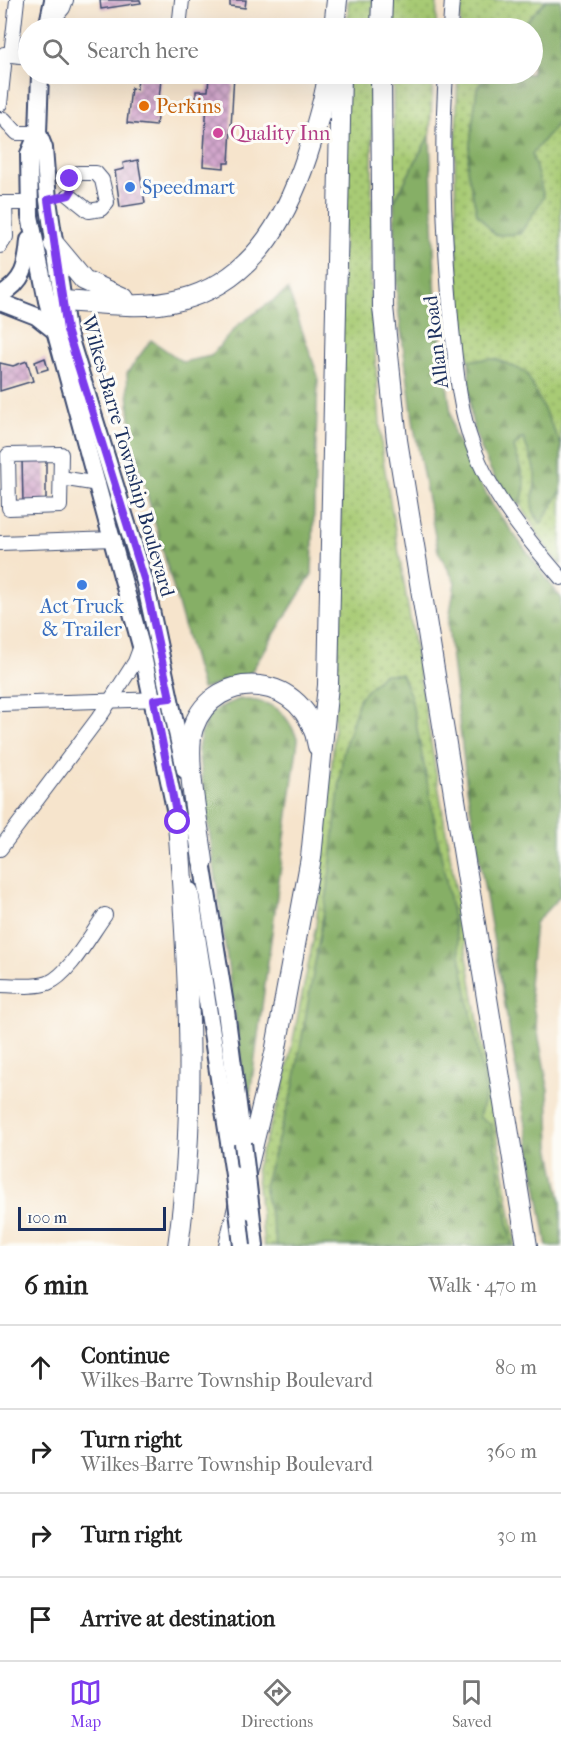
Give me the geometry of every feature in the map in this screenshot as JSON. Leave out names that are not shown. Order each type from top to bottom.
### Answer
[{"type":"highway","points":[[335,18],[337,0]]},
{"type":"highway","points":[[342,0],[342,18]]},
{"type":"highway","points":[[381,18],[382,0]]},
{"type":"highway","points":[[55,301],[144,306],[181,300],[212,289],[236,274],[261,250],[282,218],[304,166],[325,84]]},
{"type":"highway","points":[[229,1246],[275,1053],[296,950],[311,858],[319,782],[328,686],[332,576],[341,84]]},
{"type":"highway","points":[[381,84],[382,307],[397,440],[527,1246]]},
{"type":"highway","points":[[54,244],[84,280],[97,288],[144,306]]},
{"type":"highway","points":[[203,861],[190,740],[199,717],[215,699],[236,689],[248,687],[269,687],[290,696],[304,710],[315,730],[319,782]]},
{"type":"highway","points":[[178,822],[190,993],[184,1202],[178,1246]]},
{"type":"main road","points":[[49,18],[53,0]]},
{"type":"main road","name":"Wilkes-Barre Township Boulevard","points":[[40,84],[38,133],[29,154],[30,209],[55,301],[67,330],[145,582],[178,822],[204,968],[242,1246]]},
{"type":"main road","name":"Wilkes-Barre Township Boulevard","points":[[38,133],[44,148],[54,244],[55,331],[114,539],[141,646],[162,699],[203,861],[226,1011],[255,1246]]},
{"type":"main road","points":[[0,299],[14,286],[27,268],[30,209]]},
{"type":"main road","points":[[0,299],[55,301]]},
{"type":"main road","points":[[0,299],[36,316],[55,331]]},
{"type":"street","points":[[17,0],[6,24],[2,114],[17,133],[38,133]]},
{"type":"street","points":[[55,18],[66,0]]},
{"type":"street","points":[[179,18],[182,0]]},
{"type":"street","points":[[451,18],[452,0]]},
{"type":"street","name":"Allan Road","points":[[445,84],[442,135],[445,243],[456,368],[466,420],[472,445],[483,468],[523,530],[561,578]]},
{"type":"street","points":[[46,175],[68,177],[78,173],[96,173],[102,180],[107,202],[101,209],[90,211],[69,195]]},
{"type":"street","points":[[68,177],[72,182],[69,195]]},
{"type":"street","points":[[48,200],[69,195]]},
{"type":"street","points":[[0,246],[6,237],[2,203],[30,209]]},
{"type":"street","points":[[60,454],[61,478],[60,506],[9,508],[8,455],[60,454]]},
{"type":"street","points":[[61,478],[83,469],[91,460]]},
{"type":"street","points":[[61,478],[98,484]]},
{"type":"street","points":[[0,543],[114,539]]},
{"type":"street","points":[[0,849],[109,702],[135,662],[141,646]]},
{"type":"street","points":[[0,704],[162,699]]},
{"type":"street","points":[[0,985],[45,985],[56,980],[105,915]]},
{"type":"green space","points":[[348,0],[373,0],[373,18],[348,18]]},
{"type":"green space","points":[[392,0],[437,0],[436,18],[393,18]]},
{"type":"green space","points":[[461,0],[561,0],[561,564],[551,555],[515,496],[478,423],[458,287],[455,169],[458,84],[543,84],[543,18],[460,18]]},
{"type":"green space","points":[[546,0],[561,0],[561,119],[532,154],[544,197],[520,234],[495,235],[477,214],[467,169],[477,88],[480,84],[543,84],[543,18],[529,18]]},
{"type":"green space","points":[[347,84],[373,84],[371,299],[382,453],[516,1246],[264,1246],[256,1167],[283,1089],[316,926],[333,750],[341,579],[340,381]]},
{"type":"green space","points":[[393,84],[432,84],[430,134],[394,202]]},
{"type":"green space","points":[[430,134],[436,305],[454,434],[493,506],[561,598],[561,895],[535,923],[529,984],[548,1087],[550,1146],[561,1202],[561,1246],[547,1246],[467,788],[448,626],[455,582],[438,551],[414,427],[397,300],[394,202]]},
{"type":"green space","points":[[288,290],[318,376],[312,574],[249,675],[202,689],[131,438],[127,373],[151,340],[183,362],[211,356],[238,325]]},
{"type":"green space","points":[[496,359],[526,372],[561,445],[561,491],[541,524],[534,512],[535,474],[523,438],[514,447],[525,484],[521,506],[504,493],[497,482],[484,456],[472,421],[469,360]]},
{"type":"green space","points":[[383,674],[401,674],[411,697],[486,1092],[479,1117],[491,1124],[512,1246],[277,1246],[264,1186],[293,1089],[328,888],[343,753],[360,697]]},
{"type":"green space","points":[[240,699],[261,702],[276,709],[288,721],[298,740],[248,1110],[198,750],[202,729],[209,716],[221,707]]},
{"type":"building","points":[[100,0],[140,0],[141,3],[101,9]]},
{"type":"building","points":[[230,0],[246,0],[245,8],[230,6]]},
{"type":"building","name":"Perkins","points":[[137,84],[161,84],[156,126],[127,123],[131,88],[137,89]]},
{"type":"building","name":"Quality Inn","points":[[208,84],[233,84],[229,163],[224,163],[224,168],[203,166],[207,102],[196,102],[196,91],[208,91]]},
{"type":"building","name":"Speedmart","points":[[138,160],[145,203],[120,207],[115,171],[124,169],[123,163]]},
{"type":"building","points":[[45,358],[48,369],[38,372],[35,362]]},
{"type":"building","points":[[27,361],[33,381],[0,391],[0,363],[13,366]]},
{"type":"building","points":[[46,457],[46,502],[23,503],[22,458]]},
{"type":"place","name":"Perkins","points":[[144,106]]},
{"type":"place","name":"Quality Inn","points":[[218,133]]},
{"type":"place","name":"Speedmart","points":[[130,187]]},
{"type":"place","name":"Act Truck & Trailer","points":[[82,585]]},
{"type":"route","points":[[70,179],[72,190],[69,195],[48,200],[58,278],[67,330],[145,582],[170,698],[154,700],[178,822]]}]
